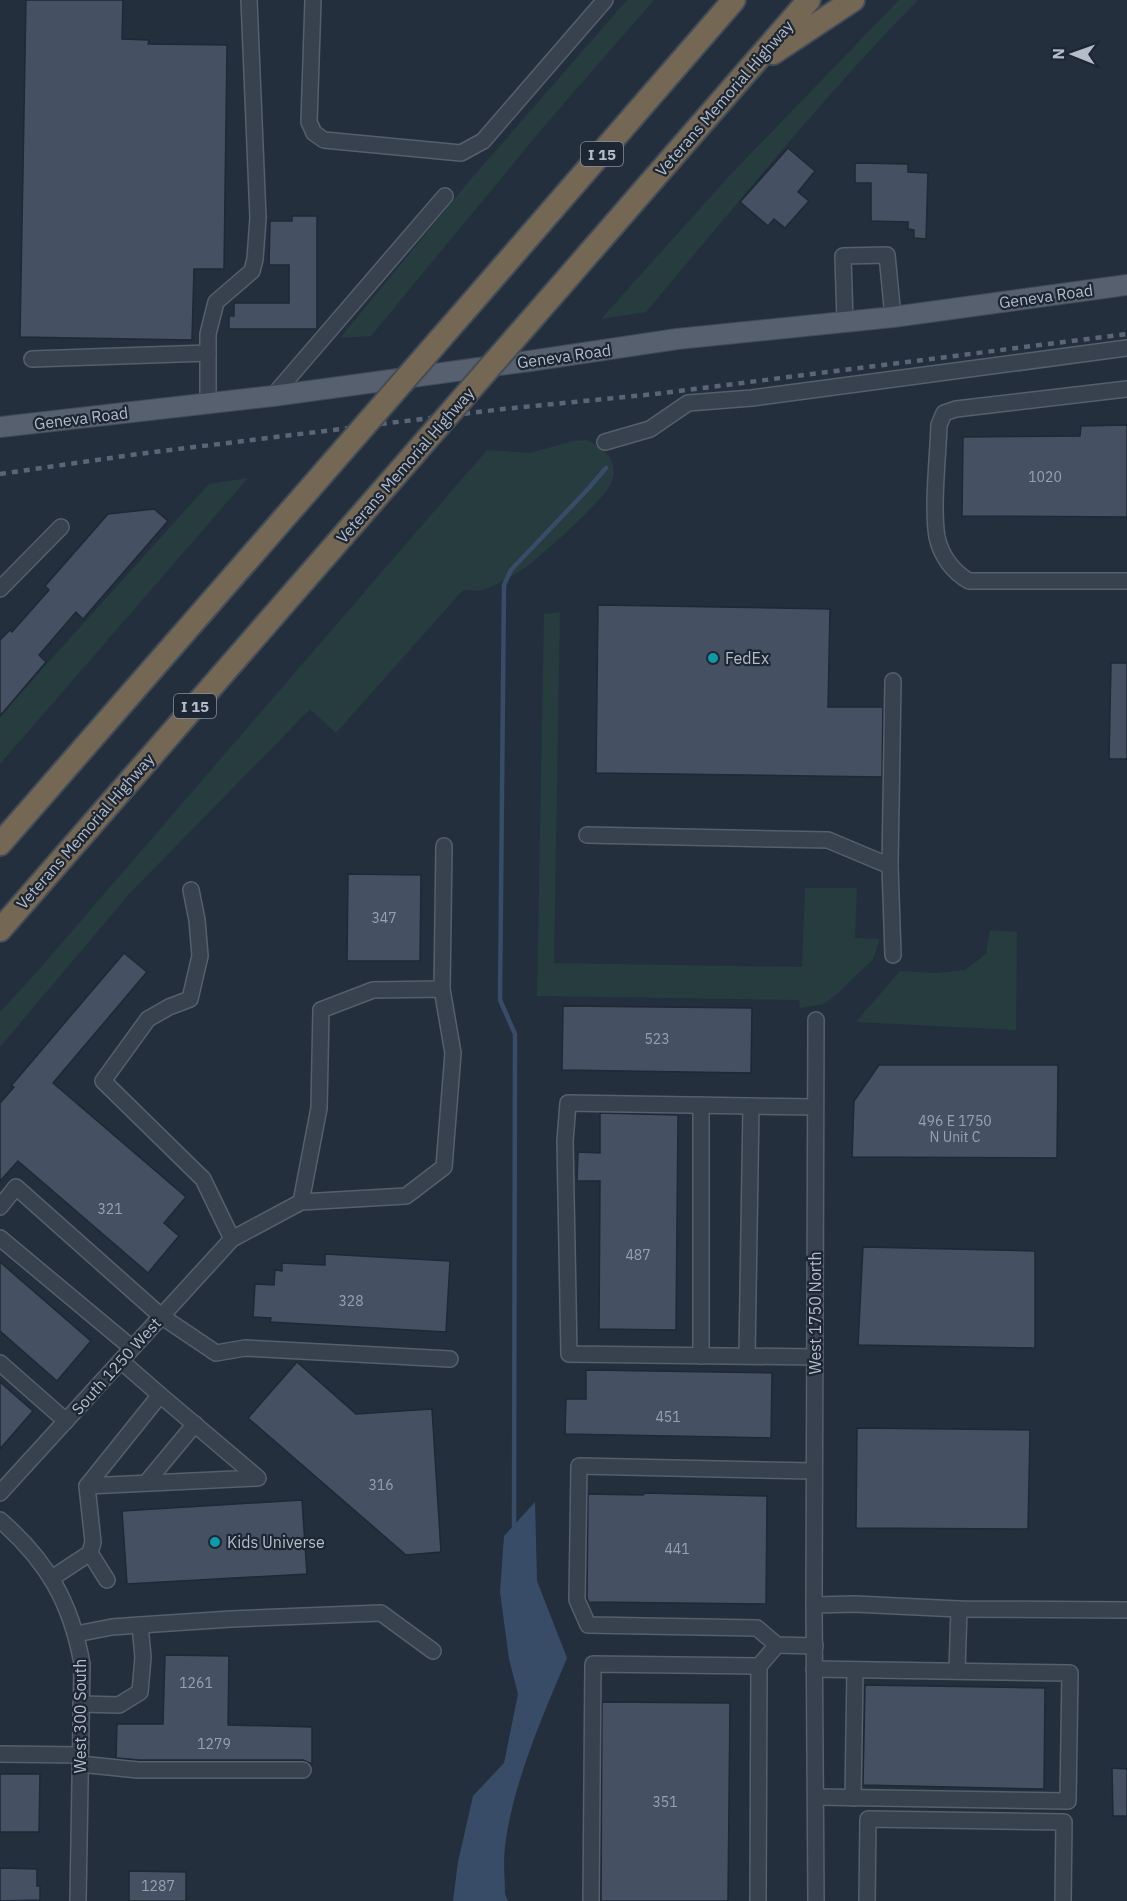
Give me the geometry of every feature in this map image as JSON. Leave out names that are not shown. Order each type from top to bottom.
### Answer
[{"type":"highway","name":"I 15","points":[[0,844],[734,0]]},
{"type":"highway","name":"Veterans Memorial Highway","points":[[0,930],[809,0]]},
{"type":"highway","points":[[749,69],[853,0]]},
{"type":"main road","name":"Geneva Road","points":[[0,427],[273,396],[677,339],[893,317],[1127,285]]},
{"type":"street","points":[[208,403],[208,334],[216,302],[252,271],[255,258],[258,218],[249,0]]},
{"type":"street","points":[[313,0],[309,122],[314,133],[324,140],[461,153],[483,141],[605,0]]},
{"type":"street","points":[[273,396],[445,196]]},
{"type":"street","points":[[845,322],[843,256],[887,255],[893,317]]},
{"type":"street","points":[[605,442],[650,429],[688,403],[762,396],[1127,348]]},
{"type":"street","points":[[32,359],[208,353]]},
{"type":"street","points":[[1127,389],[956,409],[944,413],[939,425],[936,506],[937,538],[956,574],[969,581],[1127,581]]},
{"type":"street","points":[[0,589],[61,526]]},
{"type":"street","points":[[893,681],[890,866],[893,955]]},
{"type":"street","points":[[587,835],[828,840],[890,866]]},
{"type":"street","points":[[442,989],[373,990],[321,1010],[320,1108],[301,1202],[406,1196],[444,1167],[453,1053],[442,989],[444,846]]},
{"type":"street","points":[[191,890],[197,920],[200,956],[190,999],[169,1007],[148,1019],[103,1080],[202,1179],[232,1239]]},
{"type":"street","name":"West 1750 North","points":[[816,1020],[814,1471],[816,1901]]},
{"type":"street","points":[[815,1107],[568,1103],[565,1141],[570,1354],[815,1357]]},
{"type":"street","points":[[701,1106],[701,1356]]},
{"type":"street","points":[[747,1356],[751,1106]]},
{"type":"street","points":[[0,1207],[16,1187],[161,1316],[216,1353],[245,1348],[450,1359]]},
{"type":"street","name":"South 1250 West","points":[[0,1493],[232,1239],[301,1202]]},
{"type":"street","points":[[0,1238],[132,1348]]},
{"type":"street","points":[[87,1486],[258,1478],[121,1361]]},
{"type":"street","points":[[0,1363],[66,1421]]},
{"type":"street","points":[[52,1578],[90,1553],[93,1542],[87,1486],[160,1395]]},
{"type":"street","points":[[146,1483],[195,1424]]},
{"type":"street","points":[[814,1471],[579,1466],[577,1600],[588,1625],[757,1628],[777,1645],[815,1646]]},
{"type":"street","name":"West 300 South","points":[[0,1520],[26,1544],[52,1578],[69,1611],[76,1634],[82,1664],[78,1901]]},
{"type":"street","points":[[90,1553],[107,1580]]},
{"type":"street","points":[[814,1605],[1127,1610]]},
{"type":"street","points":[[957,1671],[959,1609]]},
{"type":"street","points":[[76,1634],[112,1627],[140,1625],[381,1613],[433,1651]]},
{"type":"street","points":[[81,1704],[119,1705],[140,1692],[144,1656],[140,1625]]},
{"type":"street","points":[[758,1901],[759,1666],[777,1645]]},
{"type":"street","points":[[591,1901],[593,1664],[759,1666]]},
{"type":"street","points":[[814,1669],[1070,1673],[1068,1801],[817,1797]]},
{"type":"street","points":[[853,1798],[855,1670]]},
{"type":"street","points":[[0,1754],[80,1760],[138,1770],[303,1770]]},
{"type":"street","points":[[867,1901],[868,1819],[1064,1822],[1063,1901]]},
{"type":"green space","points":[[627,0],[654,0],[546,124],[371,336],[340,338],[470,180]]},
{"type":"green space","points":[[899,0],[918,0],[813,115],[646,312],[601,319],[731,174]]},
{"type":"green space","points":[[586,440],[604,450],[613,467],[612,481],[599,500],[549,548],[520,571],[486,589],[463,590],[336,733],[310,709],[130,893],[0,1047],[0,1012],[487,450],[530,453],[573,441]]},
{"type":"green space","points":[[248,478],[0,764],[0,716],[209,484]]},
{"type":"green space","points":[[560,612],[554,963],[802,967],[805,888],[857,888],[855,938],[880,939],[873,959],[824,1004],[800,1008],[799,1000],[537,996],[544,614]]},
{"type":"green space","points":[[990,930],[1017,932],[1016,1030],[856,1022],[900,971],[937,973],[965,970],[986,954]]},
{"type":"water","points":[[535,1502],[537,1581],[567,1658],[548,1703],[514,1799],[504,1853],[505,1894],[508,1901],[453,1901],[458,1862],[473,1796],[504,1763],[518,1694],[509,1659],[500,1592],[504,1536]]},
{"type":"building","points":[[26,0],[123,0],[122,39],[149,40],[148,44],[227,45],[224,269],[194,269],[192,340],[20,337]]},
{"type":"building","points":[[788,148],[815,171],[798,192],[809,201],[785,228],[774,219],[768,226],[740,202]]},
{"type":"building","points":[[855,163],[908,164],[908,172],[928,173],[926,239],[914,238],[914,230],[908,229],[908,222],[871,221],[871,183],[855,183]]},
{"type":"building","points":[[292,216],[317,216],[317,329],[229,329],[229,316],[234,316],[234,303],[289,303],[289,265],[269,265],[270,221],[292,221]]},
{"type":"building","points":[[1127,425],[1127,517],[962,516],[963,437],[1080,436],[1081,426]]},
{"type":"building","points":[[154,509],[168,521],[83,619],[76,612],[39,655],[46,662],[0,716],[0,640],[10,630],[12,632],[49,590],[45,586],[108,514]]},
{"type":"building","name":"FedEx","points":[[598,605],[830,609],[828,707],[883,707],[882,777],[596,773]]},
{"type":"building","points":[[1111,663],[1127,663],[1127,759],[1109,759]]},
{"type":"building","points":[[348,874],[421,875],[420,961],[347,961]]},
{"type":"building","points":[[124,953],[147,972],[53,1083],[186,1197],[164,1223],[179,1236],[148,1273],[18,1161],[0,1181],[0,1103],[14,1087],[11,1086]]},
{"type":"building","points":[[563,1006],[752,1008],[751,1073],[562,1070]]},
{"type":"building","points":[[879,1065],[1058,1065],[1057,1158],[852,1157],[854,1101]]},
{"type":"building","points":[[600,1113],[678,1115],[676,1330],[599,1329],[600,1181],[577,1181],[578,1152],[600,1153]]},
{"type":"building","points":[[863,1247],[1035,1251],[1035,1348],[858,1345]]},
{"type":"building","points":[[325,1254],[450,1261],[446,1332],[270,1322],[271,1318],[253,1317],[255,1284],[274,1285],[275,1270],[282,1271],[282,1263],[325,1265]]},
{"type":"building","points":[[0,1262],[91,1341],[57,1381],[0,1331]]},
{"type":"building","points":[[297,1362],[356,1414],[432,1409],[441,1552],[406,1555],[248,1418]]},
{"type":"building","points":[[586,1370],[772,1373],[771,1438],[565,1434],[566,1399],[586,1399]]},
{"type":"building","points":[[0,1382],[33,1411],[0,1449]]},
{"type":"building","points":[[857,1428],[1030,1430],[1028,1529],[856,1528]]},
{"type":"building","points":[[645,1493],[767,1496],[766,1604],[589,1602],[587,1598],[588,1494],[643,1495]]},
{"type":"building","name":"Kids Universe","points":[[302,1500],[307,1574],[127,1584],[122,1511]]},
{"type":"building","points":[[165,1655],[229,1656],[228,1725],[312,1727],[312,1764],[303,1760],[116,1758],[117,1724],[163,1724]]},
{"type":"building","points":[[865,1685],[1045,1688],[1044,1789],[863,1785]]},
{"type":"building","points":[[602,1702],[730,1703],[728,1901],[601,1901]]},
{"type":"building","points":[[1112,1768],[1127,1769],[1127,1816],[1113,1816]]},
{"type":"building","points":[[0,1774],[40,1774],[39,1832],[0,1832]]},
{"type":"building","points":[[0,1868],[37,1869],[40,1900],[0,1901]]},
{"type":"building","points":[[129,1871],[186,1872],[186,1901],[129,1901]]},
{"type":"waterway","points":[[514,1530],[515,1034],[500,1000],[504,585],[511,570],[606,468]]},
{"type":"railway","points":[[0,474],[138,454],[503,409],[655,394],[1127,334]]},
{"type":"place","name":"FedEx","points":[[713,658]]},
{"type":"place","name":"Kids Universe","points":[[215,1542]]}]
